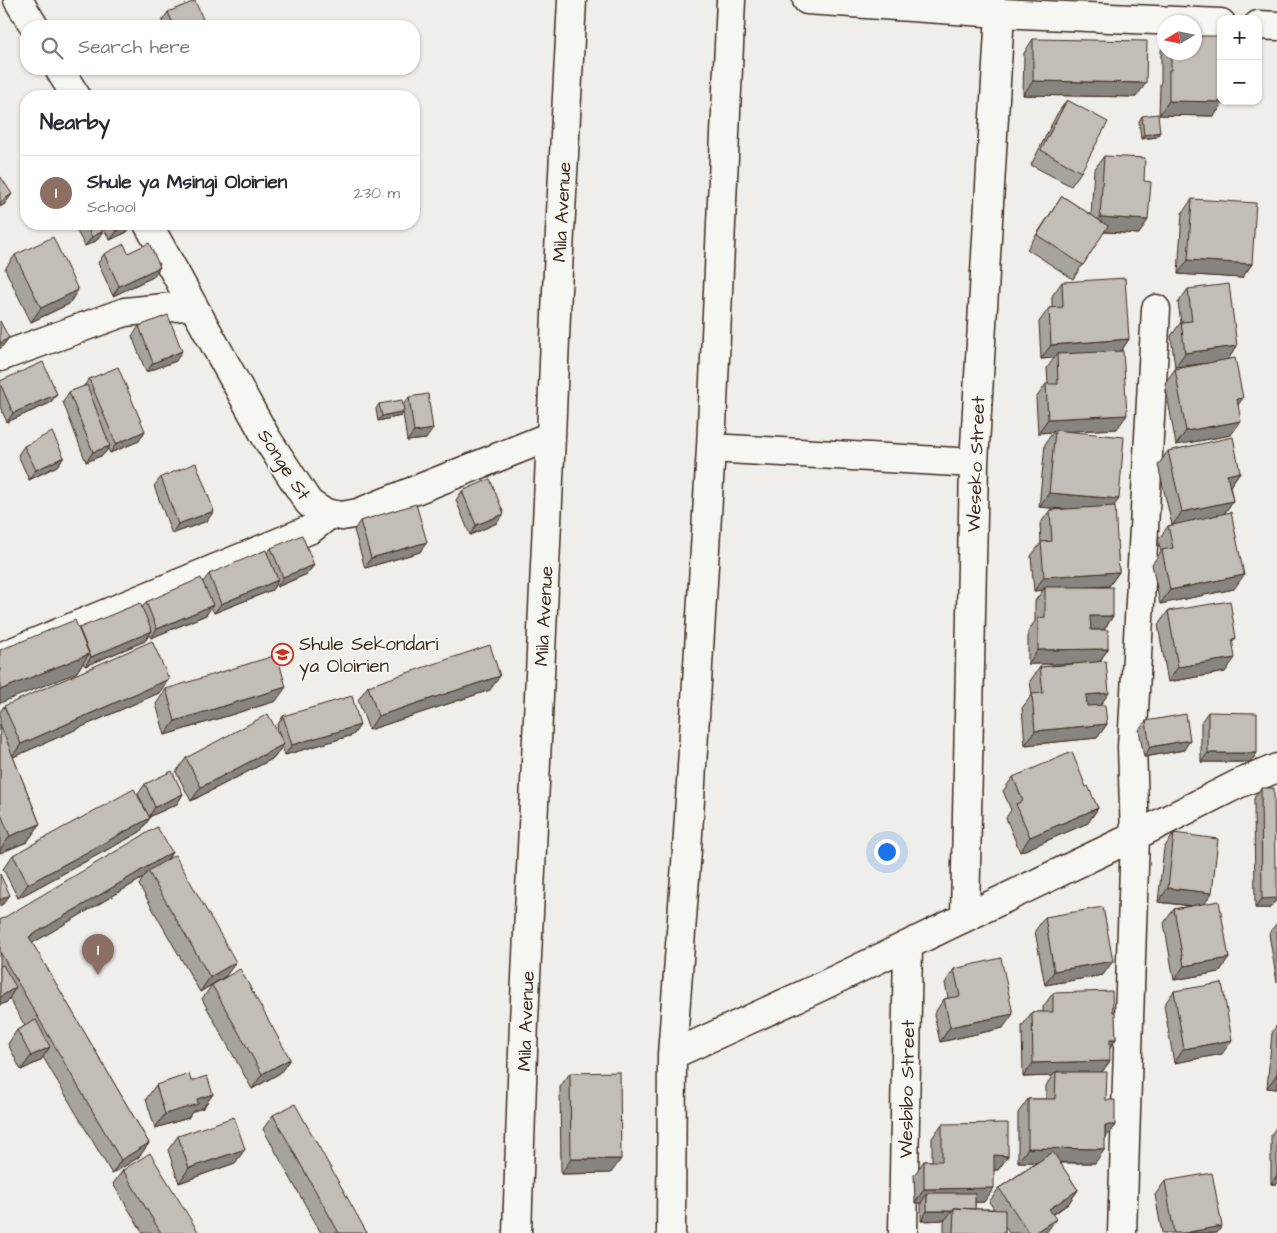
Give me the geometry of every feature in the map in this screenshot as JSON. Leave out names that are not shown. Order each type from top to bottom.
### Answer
[{"type":"street","points":[[18,0],[30,20]]},
{"type":"street","name":"Mila Avenue","points":[[517,1233],[557,290],[572,0]]},
{"type":"street","points":[[670,1233],[672,1055],[687,850],[711,448],[731,0]]},
{"type":"street","points":[[807,0],[1000,13],[1217,23]]},
{"type":"street","name":"Weseko Street","points":[[965,917],[974,463],[1000,13]]},
{"type":"street","points":[[1262,25],[1277,26]]},
{"type":"street","points":[[63,75],[72,90]]},
{"type":"street","name":"Songe St","points":[[151,230],[266,439],[309,503],[321,511],[342,516],[358,514],[552,436]]},
{"type":"street","points":[[0,357],[125,312],[193,305]]},
{"type":"street","points":[[1122,1233],[1135,836],[1132,747],[1156,309]]},
{"type":"street","points":[[711,448],[974,463]]},
{"type":"street","points":[[0,657],[311,529],[330,514]]},
{"type":"street","points":[[672,1055],[908,945],[1135,836],[1238,784],[1277,768]]},
{"type":"street","name":"Wesbibo Street","points":[[903,1233],[908,945]]},
{"type":"building","points":[[195,1],[203,20],[171,20],[168,12]]},
{"type":"building","points":[[1202,36],[1217,36],[1217,102],[1169,101],[1169,70],[1171,70],[1171,60],[1202,60]]},
{"type":"building","points":[[1033,39],[1147,41],[1146,83],[1033,81]]},
{"type":"building","points":[[1067,100],[1108,122],[1081,172],[1041,150]]},
{"type":"building","points":[[1158,114],[1160,132],[1144,135],[1142,116]]},
{"type":"building","points":[[1104,156],[1145,158],[1144,181],[1151,182],[1148,220],[1100,217]]},
{"type":"building","points":[[0,176],[12,194],[0,202]]},
{"type":"building","points":[[1062,196],[1108,226],[1083,265],[1037,235]]},
{"type":"building","points":[[1192,199],[1256,203],[1252,264],[1188,260]]},
{"type":"building","points":[[88,230],[102,230],[103,231],[92,237]]},
{"type":"building","points":[[53,237],[78,290],[41,308],[15,255]]},
{"type":"building","points":[[149,243],[160,267],[119,286],[104,254],[124,244],[128,253]]},
{"type":"building","points":[[1125,278],[1129,339],[1051,345],[1049,308],[1063,307],[1062,282]]},
{"type":"building","points":[[1229,284],[1237,346],[1185,353],[1181,322],[1192,321],[1188,289]]},
{"type":"building","points":[[168,315],[182,351],[153,363],[139,326]]},
{"type":"building","points":[[0,321],[9,338],[0,343]]},
{"type":"building","points":[[1123,351],[1127,415],[1048,419],[1046,384],[1058,384],[1057,354]]},
{"type":"building","points":[[1235,358],[1243,398],[1237,399],[1241,421],[1186,431],[1175,369]]},
{"type":"building","points":[[43,362],[57,394],[13,413],[0,381]]},
{"type":"building","points":[[118,367],[145,431],[116,444],[89,379]]},
{"type":"building","points":[[87,385],[110,446],[93,452],[69,392]]},
{"type":"building","points":[[428,394],[433,429],[414,432],[409,397]]},
{"type":"building","points":[[402,400],[404,411],[382,416],[379,404]]},
{"type":"building","points":[[1055,430],[1124,437],[1119,499],[1049,493]]},
{"type":"building","points":[[52,432],[64,457],[36,470],[24,446]]},
{"type":"building","points":[[1233,437],[1240,472],[1227,475],[1233,501],[1182,512],[1168,451]]},
{"type":"building","points":[[196,463],[214,511],[178,524],[161,477]]},
{"type":"building","points":[[490,479],[504,514],[476,525],[462,491]]},
{"type":"building","points":[[416,504],[427,542],[371,558],[360,521]]},
{"type":"building","points":[[1115,506],[1119,572],[1044,577],[1041,542],[1052,541],[1050,510]]},
{"type":"building","points":[[1231,512],[1244,575],[1170,590],[1162,550],[1173,548],[1168,526]]},
{"type":"building","points":[[302,535],[314,565],[283,577],[271,548]]},
{"type":"building","points":[[266,550],[278,580],[221,604],[209,574]]},
{"type":"building","points":[[201,578],[213,605],[157,629],[146,602]]},
{"type":"building","points":[[1045,587],[1113,587],[1113,616],[1090,616],[1091,630],[1108,630],[1108,649],[1038,650],[1038,618],[1045,617]]},
{"type":"building","points":[[1230,601],[1236,638],[1232,639],[1235,658],[1178,667],[1168,611]]},
{"type":"building","points":[[140,603],[152,631],[91,657],[79,628]]},
{"type":"building","points":[[75,620],[89,654],[0,690],[0,650]]},
{"type":"building","points":[[152,641],[169,679],[21,744],[4,706]]},
{"type":"building","points":[[490,645],[500,676],[378,716],[368,686]]},
{"type":"building","points":[[277,655],[286,687],[175,721],[166,689]]},
{"type":"building","points":[[1106,661],[1109,693],[1086,695],[1087,706],[1105,705],[1107,724],[1035,731],[1032,694],[1043,693],[1040,667]]},
{"type":"building","points":[[352,696],[360,725],[292,745],[283,716]]},
{"type":"building","points":[[1208,712],[1257,713],[1257,753],[1208,753]]},
{"type":"building","points":[[268,714],[284,744],[201,787],[186,758]]},
{"type":"building","points":[[1186,714],[1190,740],[1150,747],[1146,721]]},
{"type":"building","points":[[0,724],[40,824],[10,836],[0,812]]},
{"type":"building","points":[[1072,752],[1086,787],[1088,786],[1098,808],[1030,837],[1016,804],[1023,801],[1013,777]]},
{"type":"building","points":[[172,771],[183,794],[155,807],[145,784]]},
{"type":"building","points":[[1261,788],[1274,788],[1277,898],[1262,899]]},
{"type":"building","points":[[134,789],[150,818],[28,884],[13,855]]},
{"type":"building","points":[[157,827],[172,852],[29,937],[149,1143],[121,1160],[0,952],[0,920]]},
{"type":"building","points":[[1174,833],[1218,839],[1212,893],[1168,888]]},
{"type":"building","points":[[175,855],[236,962],[210,977],[148,871]]},
{"type":"building","points":[[0,874],[10,895],[0,900]]},
{"type":"building","points":[[1219,901],[1229,958],[1184,966],[1174,909]]},
{"type":"building","points":[[1103,907],[1113,961],[1054,971],[1045,917]]},
{"type":"building","points":[[1001,958],[1013,1014],[950,1027],[944,999],[960,996],[954,969]]},
{"type":"building","points":[[3,965],[16,987],[0,997],[0,966]]},
{"type":"building","points":[[240,969],[290,1059],[262,1074],[212,985]]},
{"type":"building","points":[[1222,983],[1232,1040],[1184,1049],[1174,991]]},
{"type":"building","points":[[1112,991],[1116,1039],[1110,1039],[1110,1061],[1033,1063],[1032,1012],[1053,1012],[1053,993]]},
{"type":"building","points":[[36,1020],[50,1047],[31,1056],[17,1030]]},
{"type":"building","points":[[620,1072],[621,1159],[571,1159],[570,1073]]},
{"type":"building","points":[[1056,1072],[1107,1072],[1106,1100],[1115,1100],[1115,1125],[1105,1125],[1105,1149],[1028,1148],[1028,1099],[1055,1099]]},
{"type":"building","points":[[189,1074],[191,1081],[207,1076],[213,1094],[197,1099],[198,1104],[165,1114],[156,1085]]},
{"type":"building","points":[[295,1104],[367,1233],[339,1233],[273,1115]]},
{"type":"building","points":[[234,1117],[245,1149],[189,1168],[178,1136]]},
{"type":"building","points":[[1008,1123],[1008,1156],[994,1155],[994,1188],[924,1189],[924,1161],[942,1161],[942,1124]]},
{"type":"building","points":[[1053,1152],[1078,1190],[1049,1209],[1056,1219],[1034,1233],[1029,1233],[999,1188]]},
{"type":"building","points":[[150,1153],[199,1233],[161,1233],[123,1170]]},
{"type":"building","points":[[1212,1173],[1222,1226],[1174,1233],[1165,1181]]},
{"type":"building","points":[[927,1193],[975,1193],[975,1209],[954,1208],[952,1211],[927,1211]]},
{"type":"building","points":[[954,1208],[1005,1210],[1005,1233],[953,1233]]},
{"type":"place","name":"Shule Sekondari ya Oloirien","points":[[283,654]]},
{"type":"place","name":"Shule ya Msingi Oloirien","points":[[98,975]]}]
